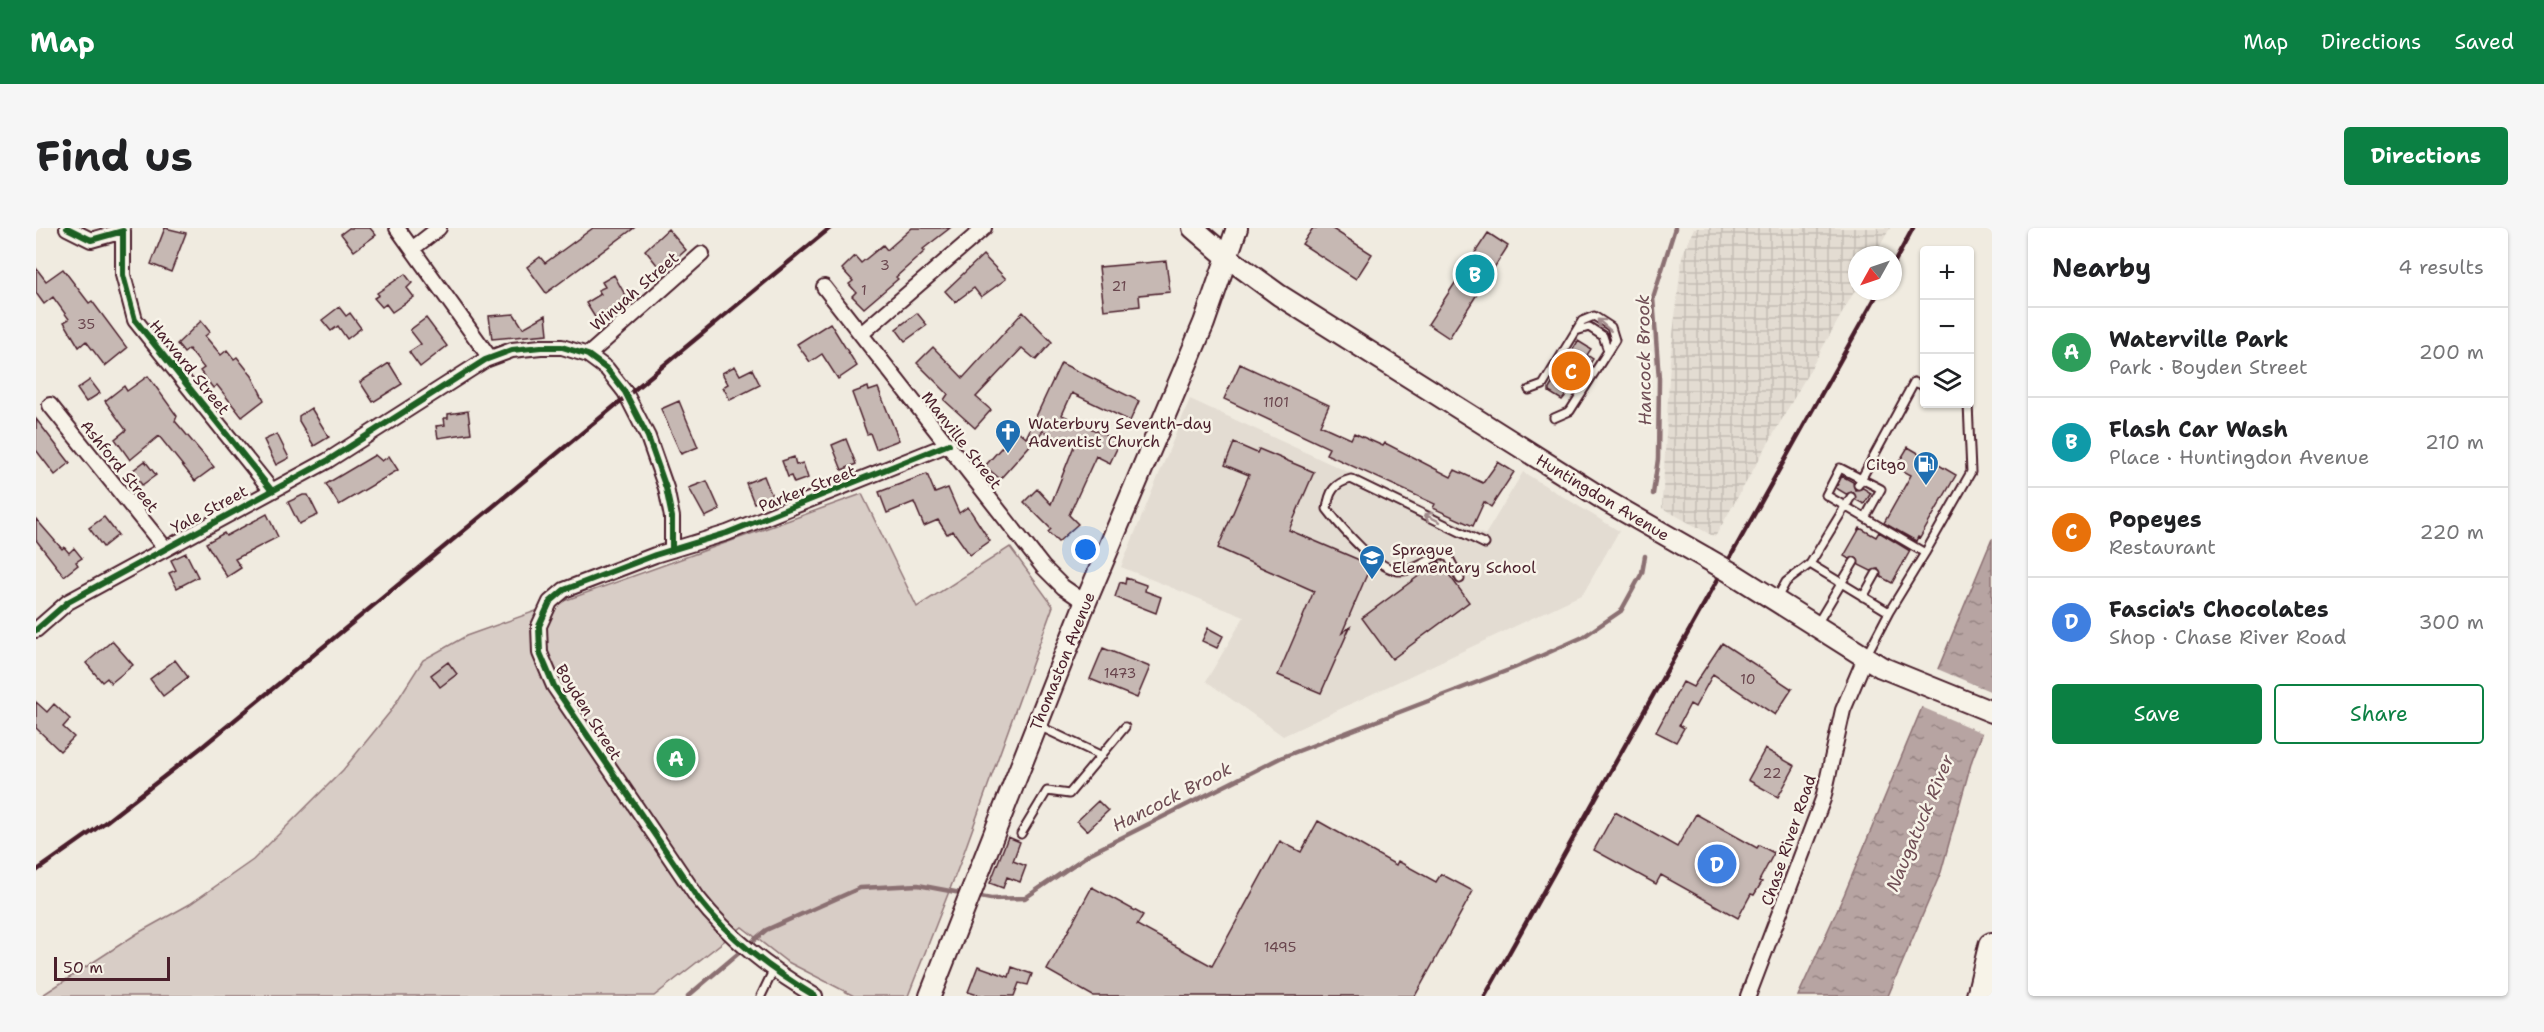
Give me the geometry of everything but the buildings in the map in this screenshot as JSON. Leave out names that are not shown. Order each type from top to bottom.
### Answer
[{"type":"highway","points":[[1980,996],[1992,945]]},
{"type":"main road","name":"Huntingdon Avenue","points":[[1193,228],[1227,257],[1279,295],[1608,502],[1732,573],[1865,658],[1913,681],[1992,712]]},
{"type":"main road","name":"Thomaston Avenue","points":[[930,996],[1086,603],[1204,323],[1237,228]]},
{"type":"street","name":"Harvard Street","points":[[67,228],[91,240],[125,230],[123,275],[135,320],[272,491]]},
{"type":"street","points":[[397,228],[490,358],[512,350],[572,348],[588,355],[607,369],[618,383],[645,430],[672,509],[672,550]]},
{"type":"street","points":[[412,249],[439,228]]},
{"type":"street","points":[[861,334],[984,228]]},
{"type":"street","name":"Winyah Street","points":[[588,355],[702,254]]},
{"type":"street","name":"Manville Street","points":[[824,287],[1043,567],[1063,587],[1086,603]]},
{"type":"street","name":"Yale Street","points":[[36,630],[68,602],[345,450],[490,358]]},
{"type":"street","name":"Ashford Street","points":[[50,405],[165,548]]},
{"type":"street","name":"Parker Street","points":[[672,550],[727,533],[949,444]]},
{"type":"street","name":"Boyden Street","points":[[672,550],[559,593],[550,602],[542,616],[538,644],[547,674],[580,728],[690,888],[731,937],[758,960],[806,994]]},
{"type":"street","name":"Chase River Road","points":[[1748,996],[1823,799],[1844,710],[1865,658]]},
{"type":"lane","points":[[1529,390],[1543,385],[1582,321],[1594,316],[1611,327],[1615,340],[1570,411],[1554,418]]},
{"type":"lane","points":[[1576,331],[1589,327],[1603,336],[1608,351]]},
{"type":"lane","points":[[1860,482],[1914,382],[1920,384]]},
{"type":"lane","points":[[1865,658],[1888,612],[1971,472],[1968,408]]},
{"type":"lane","points":[[1865,518],[1881,489],[1860,482],[1840,468],[1826,495],[1924,553]]},
{"type":"lane","points":[[1460,579],[1449,558],[1442,554],[1404,571],[1384,566],[1342,528],[1332,515],[1327,508],[1329,494],[1340,482],[1351,479],[1485,544]]},
{"type":"lane","points":[[1776,600],[1786,582],[1810,564],[1851,497]]},
{"type":"lane","points":[[1871,534],[1876,525]]},
{"type":"lane","points":[[1893,547],[1898,537]]},
{"type":"lane","points":[[1815,626],[1854,562]]},
{"type":"lane","points":[[1810,564],[1888,612]]},
{"type":"lane","points":[[1863,597],[1876,574]]},
{"type":"lane","points":[[1037,725],[1102,756]]},
{"type":"lane","points":[[1021,834],[1047,790],[1069,794],[1125,727]]},
{"type":"lane","points":[[761,996],[773,971]]},
{"type":"shaded area","points":[[1694,228],[1890,228],[1880,246],[1848,246],[1850,300],[1715,537],[1662,508],[1670,361],[1682,256]]},
{"type":"shaded area","name":"Sprague Elementary School","points":[[1190,399],[1485,535],[1523,472],[1619,531],[1583,594],[1283,736],[1206,681],[1244,617],[1121,567]]},
{"type":"shaded area","points":[[862,494],[917,607],[1010,547],[1053,606],[959,866],[908,996],[854,996],[786,961],[742,927],[654,996],[41,996],[138,933],[190,904],[253,860],[343,770],[390,712],[423,660],[466,636]]},
{"type":"water","name":"Naugatuck River","points":[[1992,539],[1992,708],[1972,760],[1941,872],[1888,996],[1798,996],[1844,895]]},
{"type":"pier","points":[[1935,668],[1992,692],[1992,716],[1985,734],[1919,706]]},
{"type":"waterway","name":"Hancock Brook","points":[[1653,494],[1658,459],[1659,379],[1653,298],[1675,228]]},
{"type":"waterway","name":"Hancock Brook","points":[[975,896],[991,899],[1025,898],[1091,853],[1280,758],[1514,668],[1583,637],[1621,611],[1642,573],[1645,556]]},
{"type":"waterway","name":"Hancock Brook","points":[[688,996],[766,930],[860,888],[918,885],[966,894]]},
{"type":"railway","points":[[36,871],[107,821],[202,747],[830,228]]},
{"type":"railway","points":[[1902,248],[1913,228]]},
{"type":"railway","points":[[1485,996],[1874,300]]},
{"type":"cycle path","points":[[67,228],[91,240],[123,231],[123,275],[135,320],[272,491]]},
{"type":"cycle path","points":[[36,630],[68,602],[327,461],[485,360],[512,350],[562,347],[588,355],[607,369],[625,392],[648,437],[666,488],[672,517],[672,550]]},
{"type":"cycle path","points":[[815,996],[781,975],[751,952],[697,897],[554,686],[540,653],[539,626],[550,602],[564,590],[655,555],[727,533],[949,444]]},
{"type":"place","name":"Flash Car Wash","points":[[1475,274]]},
{"type":"place","name":"Popeyes","points":[[1571,371]]},
{"type":"place","name":"Waterbury Seventh-day Adventist Church","points":[[1008,455]]},
{"type":"place","name":"Citgo","points":[[1926,487]]},
{"type":"place","name":"Sprague Elementary School","points":[[1372,581]]},
{"type":"place","name":"Waterville Park","points":[[676,758]]},
{"type":"place","name":"Fascia's Chocolates","points":[[1717,864]]}]
